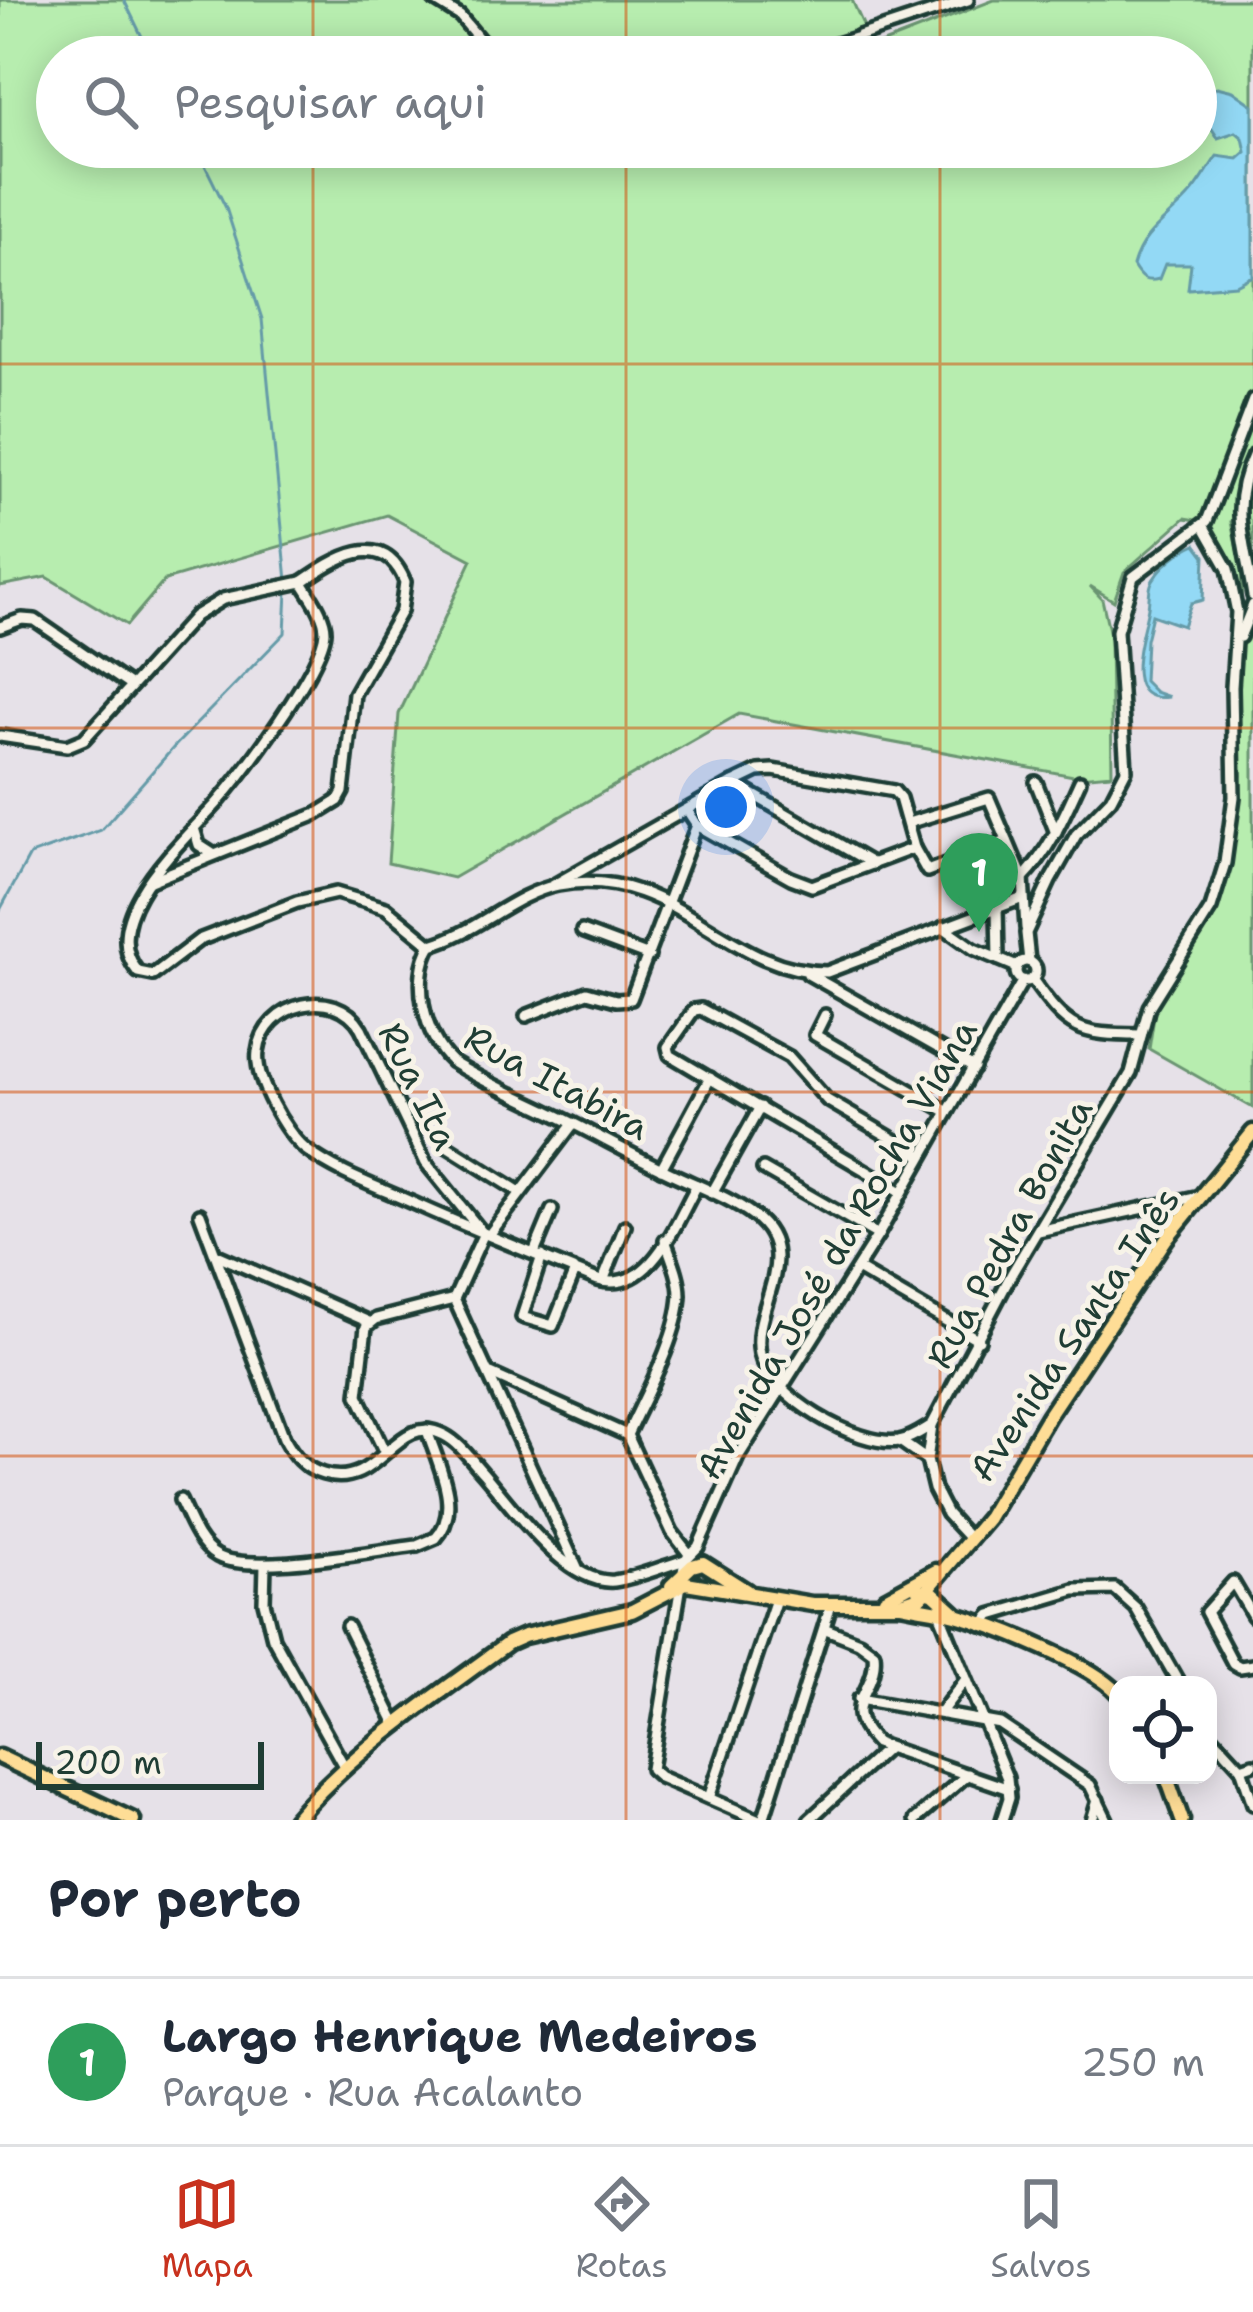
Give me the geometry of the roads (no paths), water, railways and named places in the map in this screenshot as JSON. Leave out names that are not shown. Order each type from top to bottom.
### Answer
[{"type":"main road","name":"Avenida Santa Inês","points":[[922,1589],[971,1540],[1134,1286],[1253,1132]]},
{"type":"main road","points":[[687,1564],[706,1564],[750,1593]]},
{"type":"main road","points":[[687,1564],[703,1586],[831,1605],[897,1599],[922,1589],[955,1614]]},
{"type":"main road","points":[[294,1820],[307,1813],[345,1768],[508,1643],[632,1611],[667,1592],[687,1564]]},
{"type":"main road","points":[[703,1586],[710,1573],[706,1564]]},
{"type":"main road","points":[[922,1589],[939,1612]]},
{"type":"main road","points":[[897,1599],[955,1614],[1086,1667],[1109,1686]]},
{"type":"main road","points":[[0,1757],[134,1820]]},
{"type":"main road","points":[[1169,1784],[1183,1820]]},
{"type":"street","points":[[434,0],[460,16],[477,36]]},
{"type":"street","points":[[860,36],[960,1]]},
{"type":"street","points":[[1027,933],[1071,843],[1112,800],[1126,770],[1116,649],[1128,585],[1203,525],[1253,400]]},
{"type":"street","points":[[1239,436],[1253,444]]},
{"type":"street","points":[[1237,645],[1253,601],[1237,508],[1253,456]]},
{"type":"street","points":[[1203,525],[1220,552],[1234,592],[1237,645]]},
{"type":"street","points":[[0,736],[74,744],[85,739],[206,608],[246,592],[302,582],[351,552],[370,552],[388,560],[402,574],[405,601],[354,694],[345,781],[338,801],[317,814],[147,883]]},
{"type":"street","points":[[302,582],[324,621],[320,652],[244,768],[147,883],[130,921],[131,962],[138,972],[154,975],[199,940],[297,902],[336,893],[386,908],[431,945],[458,936],[552,886],[758,771],[872,785],[898,794],[914,848],[927,871],[1007,841]]},
{"type":"street","points":[[0,627],[35,620],[131,686]]},
{"type":"street","name":"Rua Pedra Bonita","points":[[927,1460],[932,1426],[1135,1064],[1150,1006],[1211,908],[1226,863],[1234,797],[1232,687],[1237,645]]},
{"type":"street","points":[[1036,782],[1056,833]]},
{"type":"street","points":[[1023,878],[1056,833],[1080,782]]},
{"type":"street","points":[[733,783],[873,864]]},
{"type":"street","points":[[908,823],[983,797],[991,800],[1023,878],[1030,961],[1036,970],[1027,980]]},
{"type":"street","points":[[687,810],[698,825],[812,886],[914,848]]},
{"type":"street","points":[[526,1016],[582,993],[632,999],[698,825]]},
{"type":"street","points":[[194,828],[199,845],[213,854]]},
{"type":"street","points":[[552,886],[606,883],[668,901],[744,948],[803,972],[974,1068]]},
{"type":"street","points":[[803,972],[827,972],[1023,898]]},
{"type":"street","points":[[997,907],[998,959]]},
{"type":"street","points":[[943,927],[974,949],[1017,967],[1061,1016],[1083,1032],[1142,1035]]},
{"type":"street","points":[[582,931],[650,956]]},
{"type":"street","name":"Rua Itabira","points":[[431,945],[424,968],[425,1007],[442,1054],[757,1218],[774,1241],[776,1275],[758,1342],[766,1373],[781,1390]]},
{"type":"street","points":[[1017,967],[1030,961]]},
{"type":"street","name":"Avenida José da Rocha Viana","points":[[709,1798],[660,1777],[650,1764],[687,1564],[738,1457],[857,1269],[1027,980]]},
{"type":"street","name":"Rua Ita","points":[[484,1233],[426,1163],[348,1010],[311,1003],[275,1019],[260,1045],[259,1070],[296,1141],[355,1179],[484,1233],[603,1282]]},
{"type":"street","points":[[902,1192],[670,1054],[668,1047],[694,1010],[704,1010],[781,1052],[801,1068],[826,1100],[922,1156]]},
{"type":"street","points":[[825,1015],[814,1034],[948,1112]]},
{"type":"street","points":[[661,1169],[710,1078]]},
{"type":"street","points":[[712,1193],[760,1107]]},
{"type":"street","points":[[574,1124],[484,1233],[454,1299],[579,1573]]},
{"type":"street","points":[[446,1145],[520,1192]]},
{"type":"street","points":[[763,1169],[878,1234]]},
{"type":"street","points":[[625,1226],[603,1282],[638,1276],[697,1185]]},
{"type":"street","points":[[1038,1231],[1200,1196]]},
{"type":"street","points":[[552,1210],[522,1317],[553,1327],[575,1270]]},
{"type":"street","points":[[200,1214],[284,1438],[304,1465],[332,1476],[360,1474],[405,1436],[427,1430],[452,1440],[540,1538],[579,1573],[614,1581],[706,1564]]},
{"type":"street","points":[[627,1435],[679,1303],[679,1282],[665,1240]]},
{"type":"street","points":[[214,1254],[369,1322],[454,1299]]},
{"type":"street","points":[[857,1269],[980,1340]]},
{"type":"street","points":[[369,1322],[358,1395],[385,1453]]},
{"type":"street","points":[[489,1373],[627,1435],[687,1564]]},
{"type":"street","points":[[781,1390],[860,1437],[901,1441],[927,1460],[940,1504],[971,1540]]},
{"type":"street","points":[[901,1441],[932,1426]]},
{"type":"street","points":[[180,1500],[206,1548],[234,1562],[265,1564],[417,1546],[436,1538],[449,1513],[427,1430]]},
{"type":"street","points":[[265,1564],[264,1602],[273,1638],[345,1768]]},
{"type":"street","points":[[1253,1616],[1233,1582],[1206,1612],[1233,1663],[1253,1665]]},
{"type":"street","points":[[982,1625],[991,1615],[1075,1590],[1115,1589],[1136,1608],[1175,1676]]},
{"type":"street","points":[[776,1599],[709,1798],[761,1820],[831,1605]]},
{"type":"street","points":[[939,1612],[1009,1789],[1002,1820]]},
{"type":"street","points":[[347,1626],[397,1726]]},
{"type":"street","points":[[826,1629],[874,1653],[874,1668],[859,1699],[862,1727],[887,1748],[1009,1789]]},
{"type":"street","points":[[941,1712],[965,1679]]},
{"type":"street","points":[[859,1699],[1000,1724],[1082,1778],[1107,1820]]},
{"type":"street","points":[[1217,1740],[1247,1766],[1253,1804]]},
{"type":"street","points":[[808,1820],[887,1748]]},
{"type":"street","points":[[915,1820],[968,1774]]},
{"type":"street","points":[[1092,1820],[1098,1800]]},
{"type":"water","points":[[1217,87],[1253,105],[1253,276],[1236,285],[1188,289],[1191,264],[1165,264],[1159,279],[1146,280],[1133,266],[1149,236],[1209,168],[1217,168],[1217,156],[1238,159],[1246,152],[1236,132],[1218,138]]},
{"type":"water","points":[[1196,544],[1205,556],[1203,600],[1191,603],[1183,626],[1152,615],[1144,681],[1169,697],[1153,696],[1143,690],[1137,665],[1150,586],[1167,563]]},
{"type":"waterway","points":[[124,0],[142,36]]},
{"type":"waterway","points":[[206,168],[226,208],[262,319],[287,581]]},
{"type":"waterway","points":[[0,910],[30,855],[101,830],[285,633],[287,591]]},
{"type":"place","name":"Largo Henrique Medeiros","points":[[979,932]]}]
